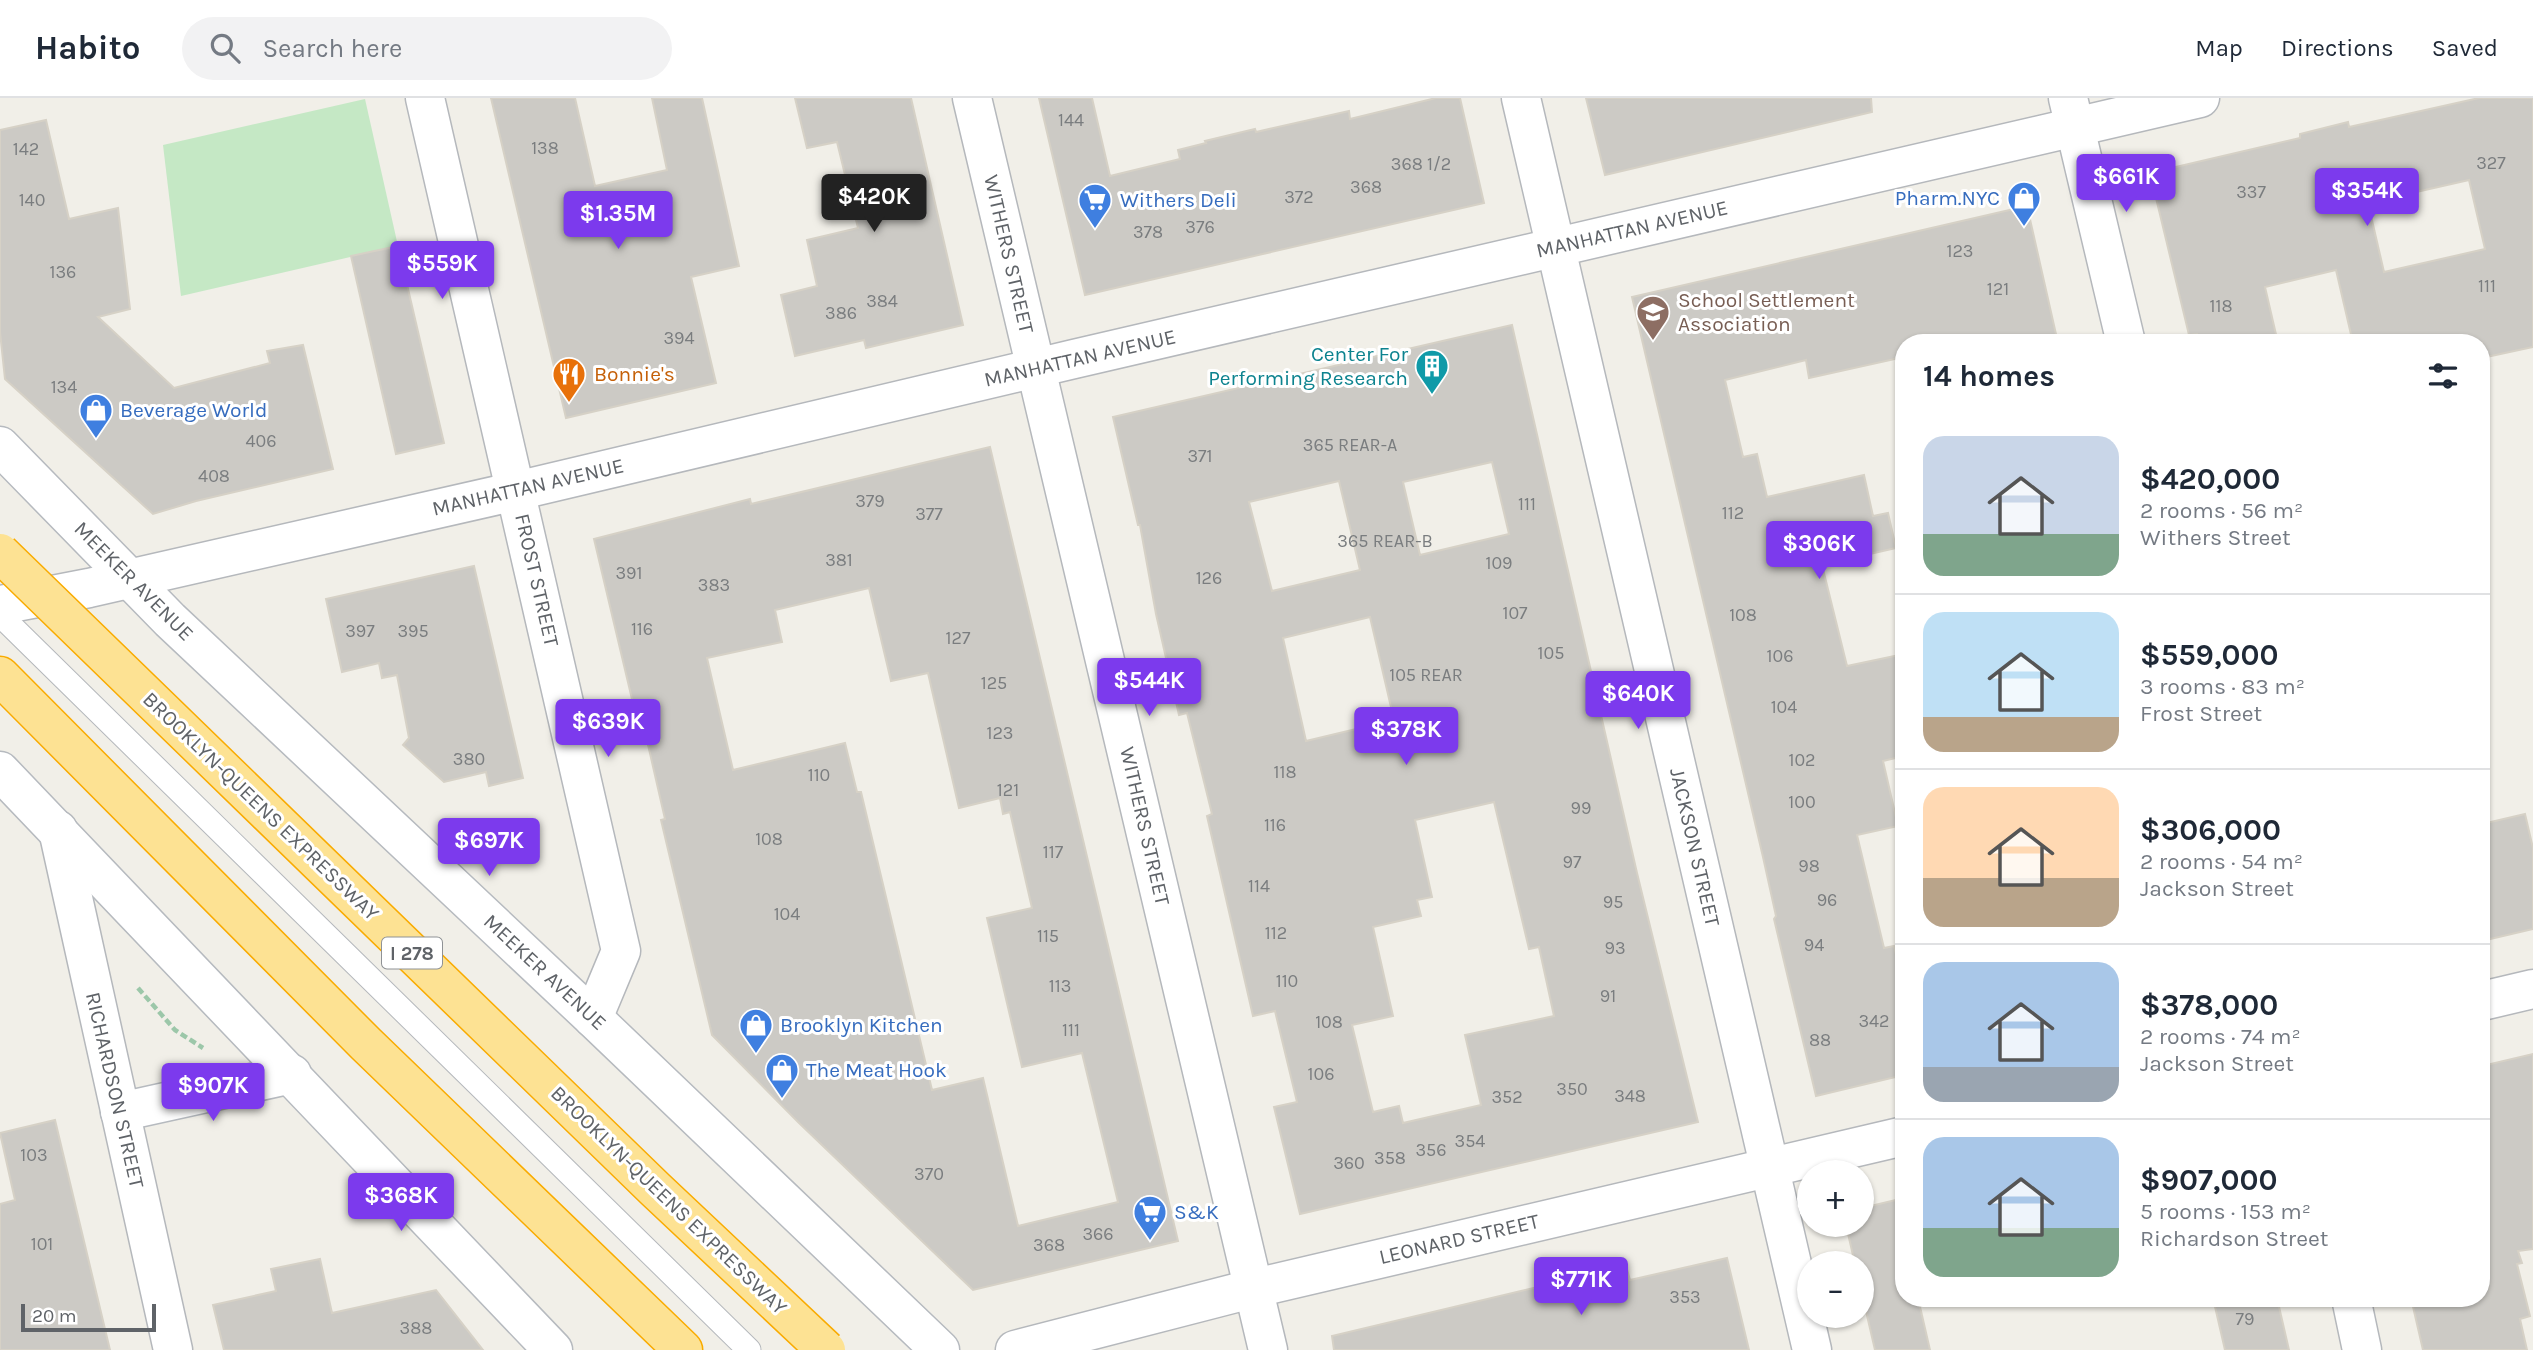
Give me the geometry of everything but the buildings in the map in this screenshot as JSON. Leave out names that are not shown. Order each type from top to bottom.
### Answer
[{"type":"highway","name":"BROOKLYN-QUEENS EXPRESSWAY","points":[[0,553],[655,1189],[826,1350]]},
{"type":"highway","points":[[0,676],[366,1044],[683,1350]]},
{"type":"highway","points":[[581,1253],[650,1350]]},
{"type":"street","name":"FROST STREET","points":[[425,98],[621,951],[593,1017]]},
{"type":"street","name":"WITHERS STREET","points":[[972,98],[1268,1350]]},
{"type":"street","name":"JACKSON STREET","points":[[1521,98],[1812,1350]]},
{"type":"street","name":"MANHATTAN AVENUE","points":[[0,606],[516,491],[1556,247],[2071,113],[2200,98]]},
{"type":"street","points":[[2071,113],[2124,334]]},
{"type":"street","name":"MEEKER AVENUE","points":[[0,446],[170,620],[593,1017],[940,1350]]},
{"type":"street","points":[[0,771],[553,1350]]},
{"type":"street","name":"RICHARDSON STREET","points":[[58,830],[173,1350]]},
{"type":"street","points":[[2490,999],[2533,989]]},
{"type":"street","points":[[120,1112],[292,1074]]},
{"type":"street","name":"LEONARD STREET","points":[[1015,1350],[1255,1288],[1895,1138]]},
{"type":"street","points":[[2353,1307],[2362,1350]]},
{"type":"lane","points":[[0,615],[749,1350]]},
{"type":"path","points":[[132,980],[175,1030],[185,1039],[209,1051]]},
{"type":"green space","points":[[365,99],[398,246],[181,296],[163,145]]},
{"type":"place","name":"Pharm.NYC","points":[[2024,228]]},
{"type":"place","name":"Withers Deli","points":[[1095,230]]},
{"type":"place","name":"School Settlement Association","points":[[1653,342]]},
{"type":"place","name":"Center For Performing Research","points":[[1432,396]]},
{"type":"place","name":"Bonnie's","points":[[569,404]]},
{"type":"place","name":"Beverage World","points":[[96,440]]},
{"type":"place","name":"Brooklyn Kitchen","points":[[756,1055]]},
{"type":"place","name":"The Meat Hook","points":[[782,1100]]},
{"type":"place","name":"S&K","points":[[1150,1242]]}]
